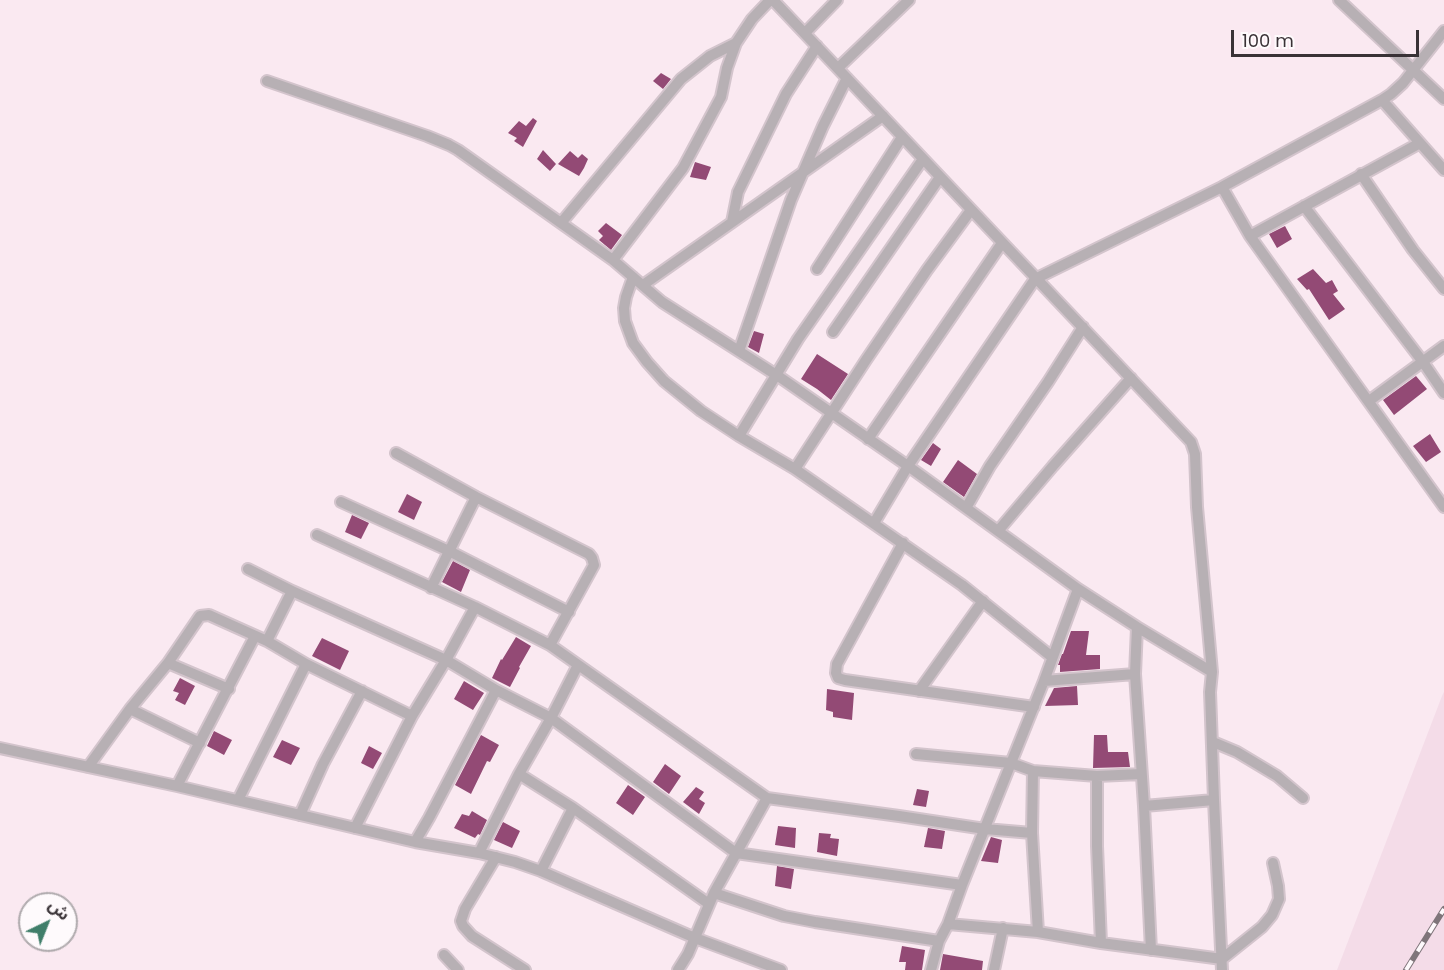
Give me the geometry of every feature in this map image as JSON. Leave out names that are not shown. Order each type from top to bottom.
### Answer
[{"type":"street","points":[[613,260],[683,168],[721,97],[727,68],[736,43],[752,19],[772,0],[1191,442],[1195,454],[1197,507],[1212,672],[1210,692],[1222,964]]},
{"type":"street","points":[[805,33],[837,0]]},
{"type":"street","points":[[838,68],[909,0]]},
{"type":"street","points":[[1339,0],[1444,99]]},
{"type":"street","points":[[874,523],[908,466],[1035,279],[1222,187],[1382,100],[1391,94],[1444,31]]},
{"type":"street","points":[[561,223],[681,79],[710,56],[736,43]]},
{"type":"street","points":[[732,222],[738,192],[786,94],[817,46]]},
{"type":"street","points":[[739,351],[791,200],[847,78]]},
{"type":"street","points":[[267,81],[449,145],[613,260],[662,302],[777,376],[908,466],[1078,589],[1212,672]]},
{"type":"street","points":[[1382,100],[1444,170]]},
{"type":"street","points":[[644,285],[883,116]]},
{"type":"street","points":[[817,269],[902,137]]},
{"type":"street","points":[[1250,236],[1420,143]]},
{"type":"street","points":[[740,436],[798,339],[923,159]]},
{"type":"street","points":[[1361,174],[1444,289]]},
{"type":"street","points":[[833,332],[940,177]]},
{"type":"street","points":[[1222,187],[1250,236],[1444,507]]},
{"type":"street","points":[[1305,206],[1444,393]]},
{"type":"street","points":[[795,469],[927,270],[971,210]]},
{"type":"street","points":[[868,439],[1002,243]]},
{"type":"street","points":[[633,277],[626,297],[625,321],[633,343],[664,381],[701,411],[795,469],[903,543],[983,601],[1052,657]]},
{"type":"street","points":[[966,508],[990,466],[1083,327]]},
{"type":"street","points":[[1368,401],[1444,345]]},
{"type":"street","points":[[998,531],[1131,378]]},
{"type":"street","points":[[396,453],[592,558],[594,565],[550,645]]},
{"type":"street","points":[[430,588],[476,497]]},
{"type":"street","points":[[340,502],[449,551],[569,612]]},
{"type":"street","points":[[317,535],[475,607],[550,645],[766,798],[985,829],[1032,833]]},
{"type":"street","points":[[903,543],[837,664],[838,678],[1034,707]]},
{"type":"street","points":[[248,569],[446,660],[496,690],[551,718],[736,853],[962,885]]},
{"type":"street","points":[[931,970],[939,941],[948,924],[1034,707],[1078,589]]},
{"type":"street","points":[[267,641],[292,591]]},
{"type":"street","points":[[919,691],[983,601]]},
{"type":"street","points":[[355,828],[412,716],[475,607]]},
{"type":"street","points":[[88,767],[130,709],[168,663],[200,616],[209,615],[267,641],[306,664],[412,716]]},
{"type":"street","points":[[1137,627],[1135,674],[1151,950]]},
{"type":"street","points":[[177,786],[255,636]]},
{"type":"street","points":[[168,663],[229,689]]},
{"type":"street","points":[[238,800],[306,664]]},
{"type":"street","points":[[479,853],[578,664]]},
{"type":"street","points":[[1044,681],[1135,674]]},
{"type":"street","points":[[415,842],[496,690]]},
{"type":"street","points":[[300,815],[323,764],[362,691]]},
{"type":"street","points":[[130,709],[200,743]]},
{"type":"street","points":[[1213,742],[1237,752],[1277,776],[1303,798]]},
{"type":"street","points":[[0,748],[177,786],[415,842],[479,853],[541,871],[695,938],[775,969]]},
{"type":"street","points":[[916,754],[1011,763],[1033,771],[1097,776],[1141,774]]},
{"type":"street","points":[[1033,771],[1032,833],[1038,932]]},
{"type":"street","points":[[519,774],[573,808],[709,904]]},
{"type":"street","points":[[1097,776],[1101,943]]},
{"type":"street","points":[[678,970],[688,954],[714,893],[766,798]]},
{"type":"street","points":[[1144,806],[1214,800]]},
{"type":"street","points":[[541,871],[573,808]]},
{"type":"street","points":[[496,858],[465,909],[461,921],[472,936],[525,970]]},
{"type":"street","points":[[1222,964],[1272,915],[1279,898],[1273,863]]},
{"type":"street","points":[[714,893],[784,916],[939,941]]},
{"type":"street","points":[[948,924],[1038,932],[1222,964]]},
{"type":"street","points":[[994,970],[1003,928]]},
{"type":"street","points":[[444,955],[458,970]]},
{"type":"shaded area","points":[[1444,692],[1444,970],[1337,970],[1442,696]]},
{"type":"building","points":[[661,73],[671,79],[663,89],[653,81]]},
{"type":"building","points":[[533,118],[537,121],[523,147],[514,141],[517,138],[508,133],[519,121],[526,126]]},
{"type":"building","points":[[543,150],[556,164],[550,171],[537,159]]},
{"type":"building","points":[[570,151],[578,158],[582,154],[588,159],[579,176],[558,164]]},
{"type":"building","points":[[695,162],[711,167],[706,180],[690,177]]},
{"type":"building","points":[[606,223],[622,235],[611,250],[599,240],[603,236],[598,231]]},
{"type":"building","points":[[1285,226],[1292,239],[1277,248],[1269,234]]},
{"type":"building","points":[[1313,269],[1326,283],[1332,280],[1338,291],[1333,294],[1345,309],[1329,320],[1309,289],[1307,290],[1297,279]]},
{"type":"building","points":[[754,331],[764,334],[759,353],[748,347]]},
{"type":"building","points":[[817,354],[848,374],[831,400],[801,379]]},
{"type":"building","points":[[1416,376],[1427,389],[1394,415],[1383,400]]},
{"type":"building","points":[[1430,434],[1441,452],[1426,462],[1413,446]]},
{"type":"building","points":[[933,443],[941,449],[931,466],[921,460]]},
{"type":"building","points":[[958,460],[977,474],[964,497],[943,482]]},
{"type":"building","points":[[407,494],[422,502],[414,520],[398,512]]},
{"type":"building","points":[[352,515],[369,523],[361,539],[345,532]]},
{"type":"building","points":[[453,561],[470,570],[461,592],[442,582]]},
{"type":"building","points":[[1071,631],[1089,631],[1086,655],[1100,655],[1100,669],[1060,672],[1060,665],[1058,665]]},
{"type":"building","points":[[516,637],[531,646],[510,687],[492,678],[501,659]]},
{"type":"building","points":[[322,638],[349,651],[340,670],[312,656]]},
{"type":"building","points":[[180,678],[195,686],[185,705],[175,700],[179,693],[173,691]]},
{"type":"building","points":[[464,681],[484,693],[473,710],[454,699]]},
{"type":"building","points":[[1077,686],[1078,705],[1045,706],[1054,688]]},
{"type":"building","points":[[827,689],[854,693],[852,720],[833,717],[833,712],[826,710]]},
{"type":"building","points":[[214,731],[232,740],[224,755],[207,746]]},
{"type":"building","points":[[481,735],[499,745],[490,762],[487,761],[471,794],[455,785]]},
{"type":"building","points":[[1094,735],[1107,735],[1108,752],[1128,752],[1130,767],[1093,768]]},
{"type":"building","points":[[282,740],[300,748],[291,765],[273,757]]},
{"type":"building","points":[[369,746],[382,753],[373,769],[361,763]]},
{"type":"building","points":[[665,764],[681,776],[669,794],[653,782]]},
{"type":"building","points":[[628,785],[645,797],[633,815],[616,803]]},
{"type":"building","points":[[696,787],[704,792],[699,799],[705,803],[699,814],[683,802]]},
{"type":"building","points":[[917,789],[929,791],[926,807],[913,805]]},
{"type":"building","points":[[472,811],[487,820],[480,835],[478,834],[475,838],[454,828],[462,814],[469,816]]},
{"type":"building","points":[[503,822],[520,831],[512,848],[494,840]]},
{"type":"building","points":[[778,826],[796,828],[795,848],[775,845]]},
{"type":"building","points":[[928,828],[945,831],[942,849],[924,847]]},
{"type":"building","points":[[819,833],[831,834],[830,838],[839,839],[837,856],[817,852]]},
{"type":"building","points":[[991,837],[1002,840],[998,863],[981,861]]},
{"type":"building","points":[[777,866],[794,869],[791,889],[775,886]]},
{"type":"building","points":[[902,946],[925,950],[922,970],[905,970],[906,962],[899,962]]},
{"type":"building","points":[[943,954],[983,961],[982,970],[940,970]]},
{"type":"railway","points":[[1406,970],[1444,909]]}]
